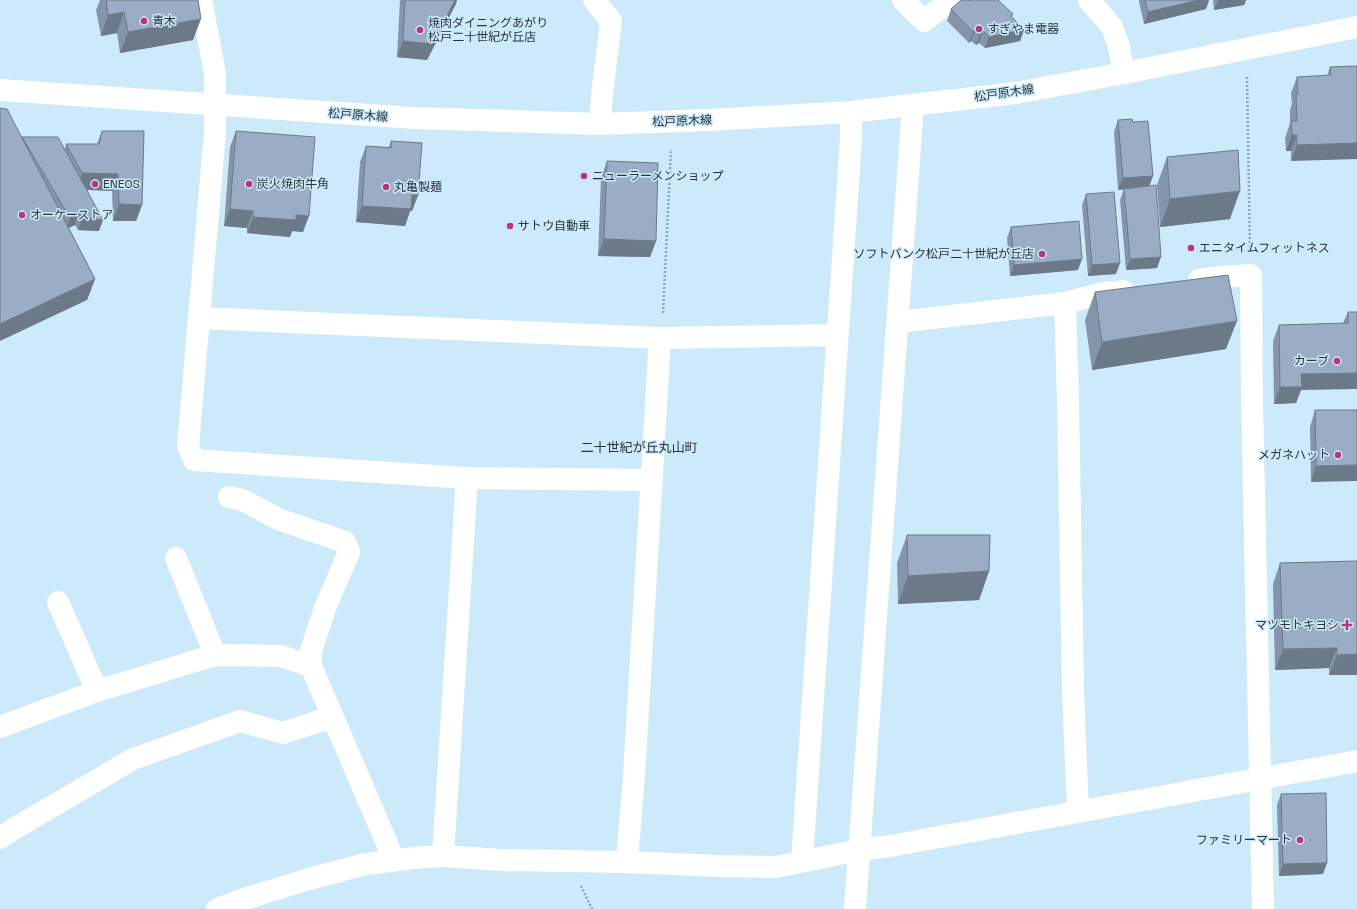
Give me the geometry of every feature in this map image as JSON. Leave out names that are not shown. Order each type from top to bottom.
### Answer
[{"type":"street","points":[[201,0],[214,73],[215,131],[188,446],[194,460],[467,478],[652,480]]},
{"type":"street","points":[[594,0],[611,21],[600,124]]},
{"type":"street","points":[[903,0],[924,21],[951,0]]},
{"type":"street","points":[[1089,0],[1112,27],[1118,43],[1124,73]]},
{"type":"street","name":"松戸原木線","points":[[0,90],[414,118],[600,124],[851,112],[1016,93],[1357,27]]},
{"type":"street","points":[[855,909],[913,105]]},
{"type":"street","points":[[802,860],[851,139],[851,112]]},
{"type":"street","points":[[1183,282],[1251,275],[1252,400],[1263,909]]},
{"type":"street","points":[[898,322],[1065,304],[1100,294],[1145,288]]},
{"type":"street","points":[[1065,304],[1073,692],[1078,812]]},
{"type":"street","points":[[199,318],[660,338],[837,335]]},
{"type":"street","points":[[627,862],[634,776],[660,338]]},
{"type":"street","points":[[443,856],[467,478]]},
{"type":"street","points":[[229,497],[243,500],[278,519],[345,542],[349,552],[325,608],[311,651],[311,666],[394,860]]},
{"type":"street","points":[[176,558],[215,655]]},
{"type":"street","points":[[58,602],[97,691]]},
{"type":"street","points":[[0,727],[97,691],[215,655],[281,656],[311,666]]},
{"type":"street","points":[[0,838],[134,760],[148,754],[240,721],[283,733],[332,717]]},
{"type":"street","points":[[217,909],[308,879],[366,864],[443,856],[502,860],[776,867],[802,860],[890,846],[1357,761]]},
{"type":"path","points":[[1247,77],[1251,275]]},
{"type":"path","points":[[660,338],[671,149]]},
{"type":"building","points":[[106,0],[198,0],[201,19],[128,32],[124,12],[108,15]]},
{"type":"building","name":"焼肉ダイニングあがり 松戸二十世紀が丘店","points":[[405,0],[455,0],[433,44],[403,41]]},
{"type":"building","points":[[961,0],[998,0],[1013,14],[1011,16],[1024,30],[989,37],[983,31],[980,34],[975,30],[973,32],[951,9]]},
{"type":"building","points":[[1145,0],[1199,0],[1148,12]]},
{"type":"building","points":[[1357,66],[1357,143],[1297,145],[1297,135],[1292,135],[1291,121],[1297,121],[1297,77],[1331,75],[1330,67]]},
{"type":"building","name":"オーケーストア","points":[[0,108],[7,109],[95,279],[0,324]]},
{"type":"building","points":[[1132,119],[1133,122],[1148,121],[1153,176],[1123,178],[1118,120]]},
{"type":"building","points":[[102,131],[144,131],[142,205],[119,204],[118,174],[82,173],[66,144],[99,144]]},
{"type":"building","points":[[236,131],[315,137],[309,216],[296,215],[296,220],[253,217],[253,211],[230,209]]},
{"type":"building","points":[[22,137],[58,137],[103,220],[82,218],[79,213],[70,218]]},
{"type":"building","name":"丸亀製麺","points":[[391,141],[422,143],[418,195],[412,195],[411,209],[362,206],[366,146],[391,148]]},
{"type":"building","points":[[1238,150],[1240,191],[1170,199],[1167,157]]},
{"type":"building","points":[[607,161],[658,163],[656,241],[604,239]]},
{"type":"building","points":[[1156,185],[1161,257],[1130,259],[1124,189]]},
{"type":"building","points":[[1114,192],[1120,263],[1092,265],[1086,194]]},
{"type":"building","points":[[1079,221],[1082,259],[1014,265],[1011,227]]},
{"type":"building","points":[[1228,275],[1237,321],[1102,342],[1095,292]]},
{"type":"building","points":[[1348,312],[1357,312],[1357,373],[1301,374],[1302,387],[1280,387],[1279,325],[1348,323]]},
{"type":"building","points":[[1315,410],[1357,410],[1357,465],[1316,466]]},
{"type":"building","points":[[907,535],[990,535],[989,571],[908,576]]},
{"type":"building","points":[[1357,561],[1357,654],[1337,655],[1337,648],[1283,649],[1280,563]]},
{"type":"building","name":"ファミリーマート","points":[[1326,793],[1327,863],[1283,864],[1281,794]]},
{"type":"place","name":"青木","points":[[144,21]]},
{"type":"place","name":"すぎやま電器","points":[[979,29]]},
{"type":"place","name":"焼肉ダイニングあがり 松戸二十世紀が丘店","points":[[420,30]]},
{"type":"place","name":"ニューラーメンショップ","points":[[584,176]]},
{"type":"place","name":"ENEOS","points":[[95,184]]},
{"type":"place","name":"炭火焼肉牛角","points":[[249,184]]},
{"type":"place","name":"丸亀製麺","points":[[386,187]]},
{"type":"place","name":"オーケーストア","points":[[22,215]]},
{"type":"place","name":"サトウ自動車","points":[[510,226]]},
{"type":"place","name":"エニタイムフィットネス","points":[[1191,248]]},
{"type":"place","name":"ソフトバンク松戸二十世紀が丘店","points":[[1042,254]]},
{"type":"place","name":"カーブ","points":[[1337,361]]},
{"type":"place","name":"メガネハット","points":[[1338,455]]},
{"type":"place","name":"マツモトキヨシ","points":[[1347,625]]},
{"type":"place","name":"ファミリーマート","points":[[1300,840]]},
{"type":"district","name":"二十世紀が丘丸山町","points":[[639,447]]}]
